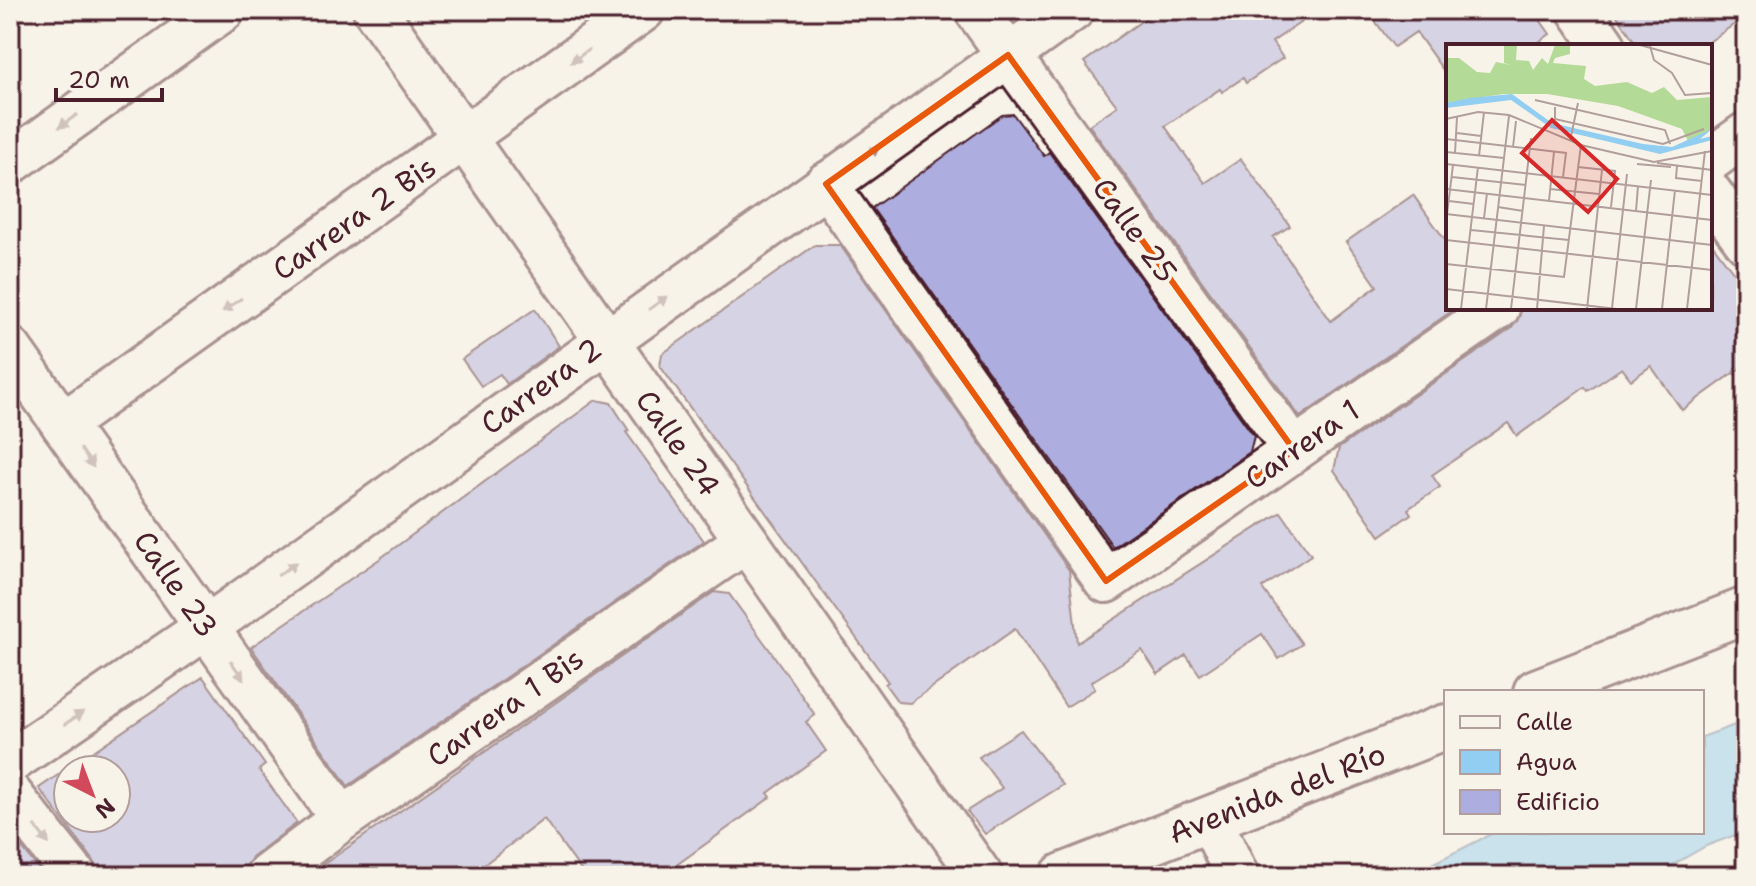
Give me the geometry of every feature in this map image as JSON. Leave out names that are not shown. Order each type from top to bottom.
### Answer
[{"type":"main road","points":[[1541,690],[1746,610]]},
{"type":"main road","name":"Avenida del Río","points":[[1063,876],[1444,728]]},
{"type":"street","points":[[10,163],[223,10]]},
{"type":"street","name":"Calle 24","points":[[375,10],[981,876]]},
{"type":"street","name":"Carrera 2 Bis","points":[[63,424],[643,10]]},
{"type":"street","name":"Calle 25","points":[[976,10],[1294,450]]},
{"type":"street","name":"Carrera 2","points":[[10,762],[207,627],[1072,10]]},
{"type":"street","points":[[1579,10],[1603,44]]},
{"type":"street","points":[[1712,159],[1746,134]]},
{"type":"street","name":"Carrera 1","points":[[826,184],[1106,581],[1495,310]]},
{"type":"street","points":[[1712,196],[1746,241]]},
{"type":"street","name":"Calle 23","points":[[10,349],[342,819]]},
{"type":"street","name":"Carrera 1 Bis","points":[[267,876],[342,819],[746,541]]},
{"type":"street","points":[[10,794],[75,876]]},
{"type":"street","points":[[1210,819],[1237,876]]},
{"type":"highlighted area","points":[[1008,55],[1294,450],[1106,581],[826,184]]},
{"type":"water","points":[[1746,721],[1746,831],[1706,846],[1653,876],[1408,876],[1491,834],[1704,834],[1704,736]]},
{"type":"building","points":[[1157,10],[1319,10],[1272,42],[1283,58],[1246,83],[1243,78],[1222,92],[1220,89],[1165,126],[1205,183],[1241,159],[1290,226],[1273,237],[1331,321],[1377,286],[1346,242],[1413,195],[1446,241],[1446,310],[1453,310],[1300,417],[1089,125],[1117,106],[1084,62]]},
{"type":"building","points":[[1367,10],[1533,10],[1550,34],[1536,44],[1446,44],[1446,74],[1416,32],[1394,47]]},
{"type":"building","points":[[1613,10],[1746,10],[1746,16],[1706,44],[1637,44]]},
{"type":"building","points":[[1013,114],[1044,156],[1049,152],[1254,436],[1250,452],[1113,547],[872,208],[1002,115]]},
{"type":"building","points":[[1712,244],[1746,289],[1746,364],[1682,410],[1651,366],[1631,380],[1622,368],[1588,391],[1585,387],[1517,436],[1508,423],[1432,475],[1440,487],[1408,509],[1411,514],[1380,536],[1334,470],[1339,448],[1512,328],[1521,310],[1712,310]]},
{"type":"building","points":[[815,245],[840,245],[1069,570],[1077,643],[1281,512],[1311,555],[1262,588],[1302,644],[1279,659],[1262,634],[1200,675],[1186,655],[1158,674],[1142,650],[1091,682],[1095,689],[1066,707],[1015,629],[910,703],[898,702],[885,684],[888,682],[660,366],[662,354]]},
{"type":"building","points":[[535,309],[559,346],[507,384],[500,374],[481,386],[462,359]]},
{"type":"building","points":[[596,400],[611,403],[629,431],[626,432],[704,541],[348,786],[251,647],[378,560]]},
{"type":"building","points":[[714,592],[729,594],[772,653],[815,715],[806,722],[826,751],[768,793],[771,797],[661,876],[585,876],[544,819],[469,876],[307,876]]},
{"type":"building","points":[[203,677],[265,765],[259,770],[297,823],[252,857],[244,876],[98,876],[94,861],[74,834],[132,834],[132,754],[89,754]]},
{"type":"building","points":[[1021,730],[1063,785],[985,834],[967,811],[1002,788],[979,757]]},
{"type":"building","points":[[52,779],[52,805],[39,788]]},
{"type":"building","points":[[10,833],[44,876],[10,876]]}]
